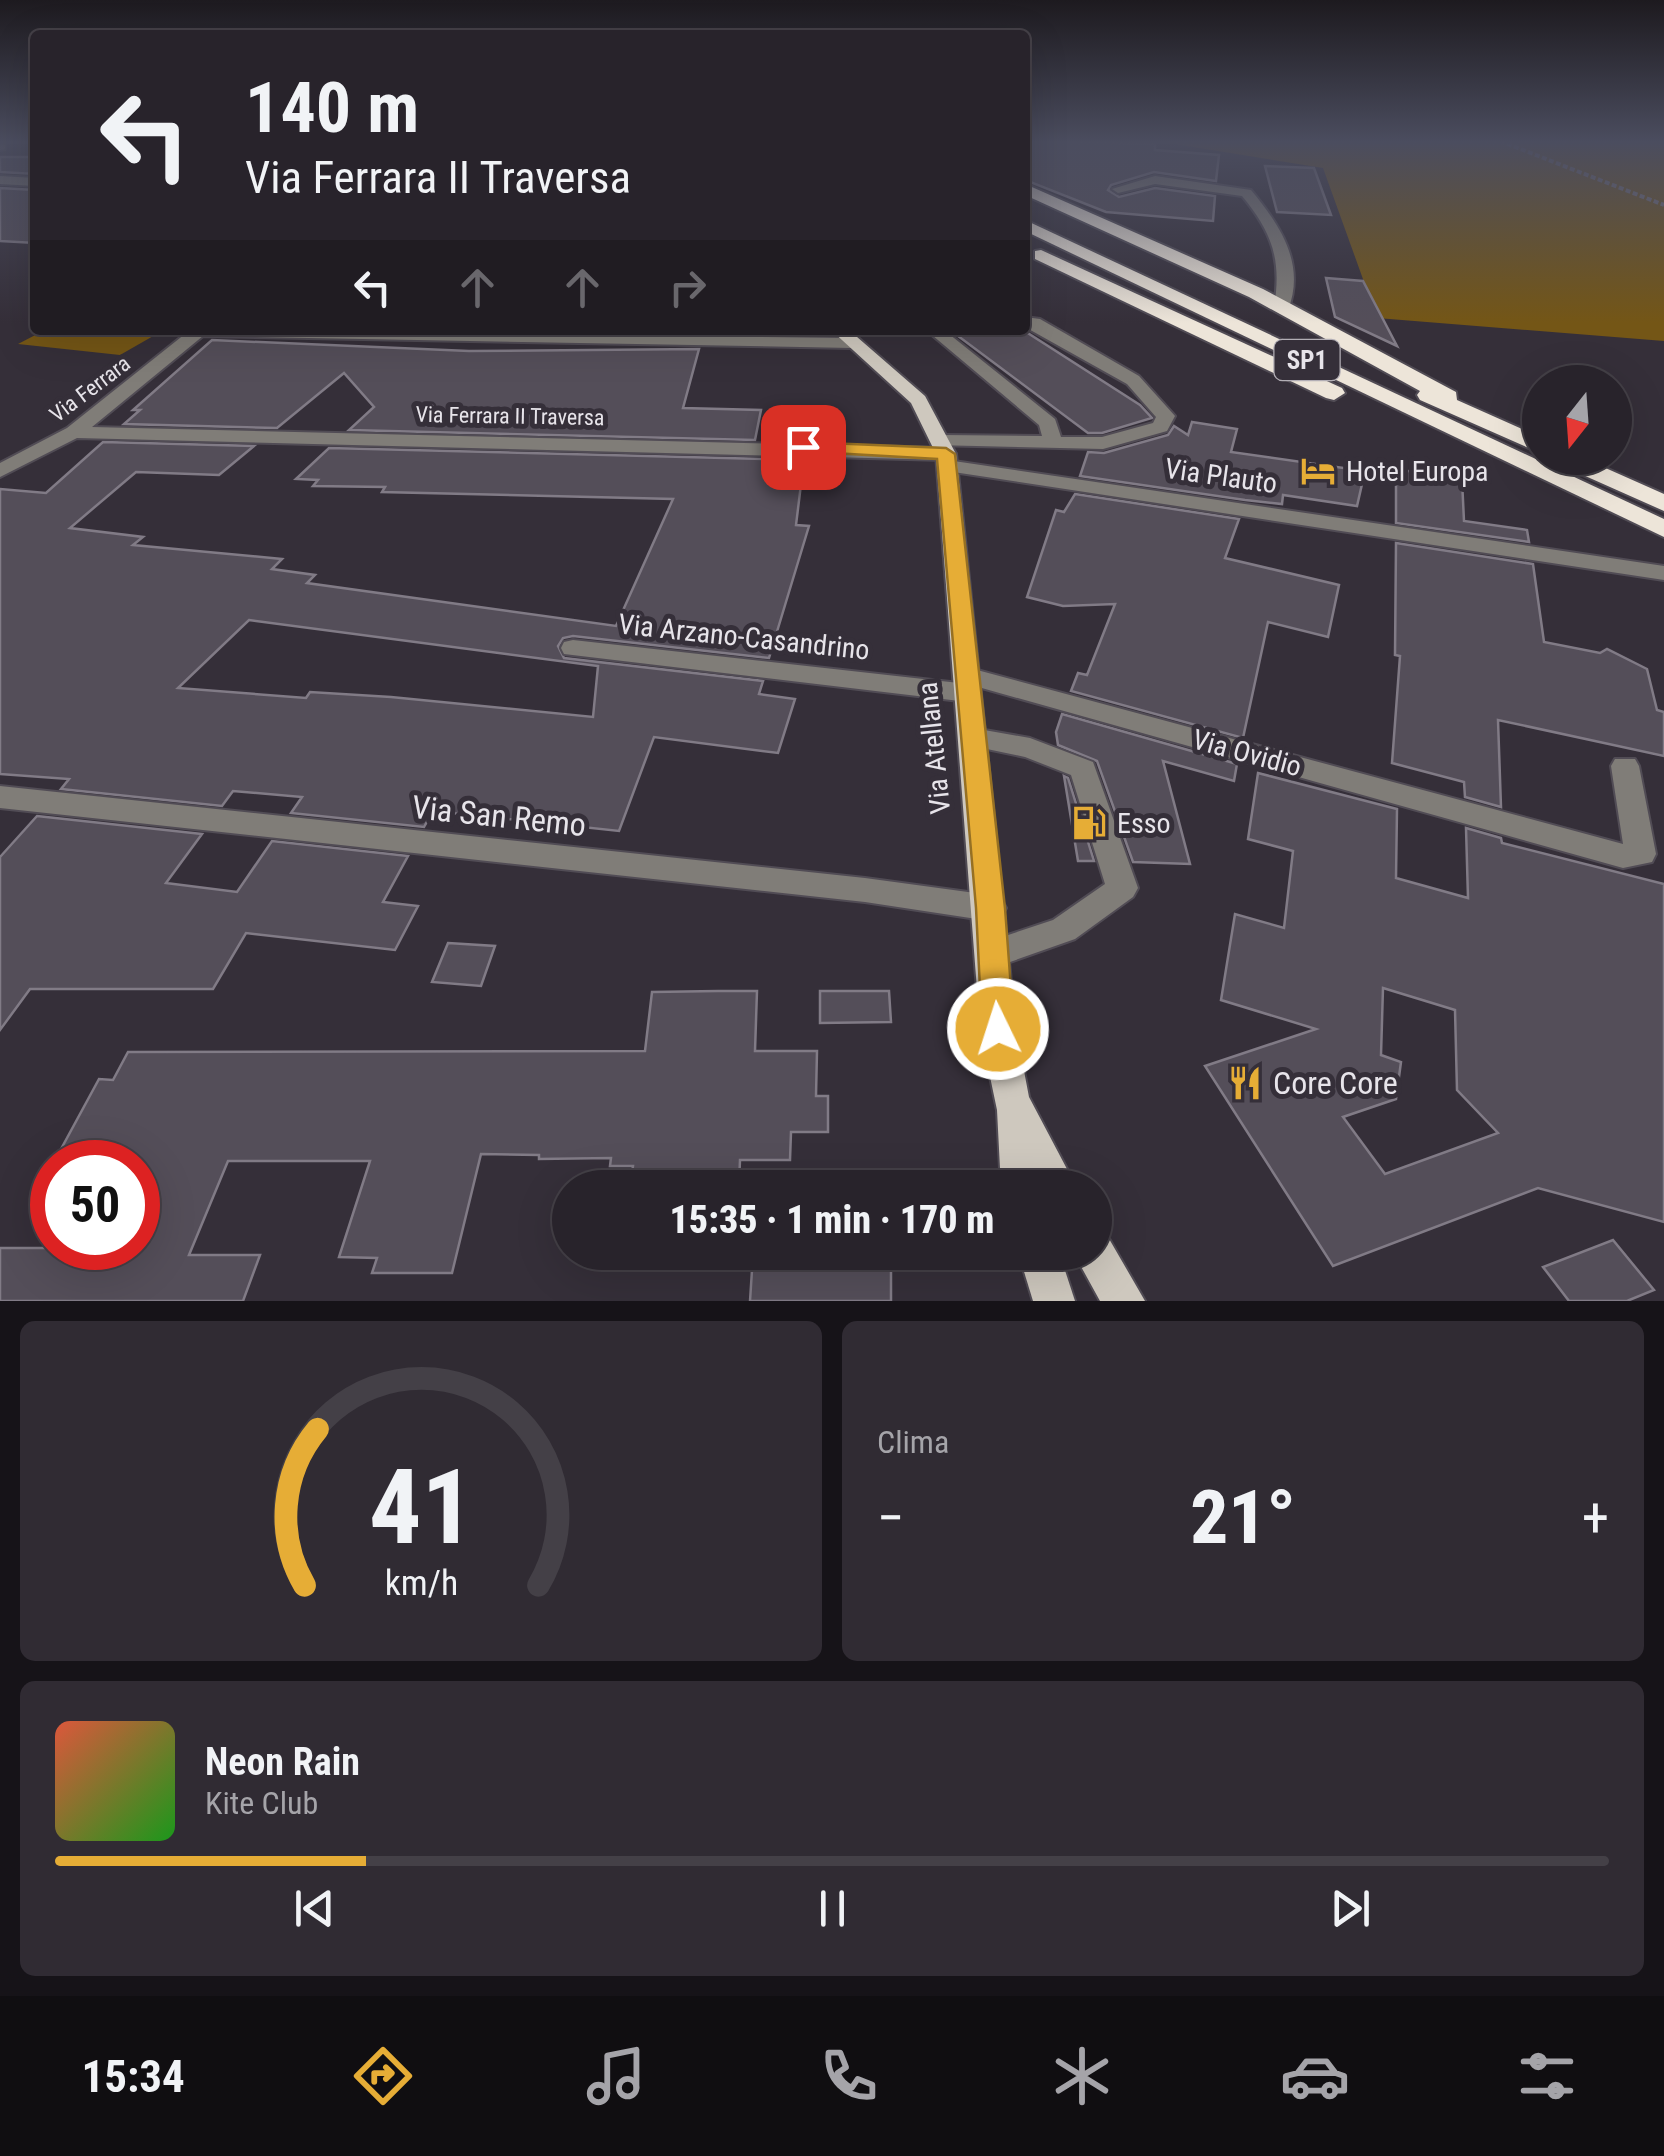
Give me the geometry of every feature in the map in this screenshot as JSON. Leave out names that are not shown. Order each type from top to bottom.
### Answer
[{"type":"highway","points":[[1055,202],[1282,306],[1516,435]]},
{"type":"highway","points":[[1030,218],[1522,438]]},
{"type":"highway","name":"SP1","points":[[1030,218],[1664,530]]},
{"type":"highway","points":[[1030,248],[1293,377],[1588,494]]},
{"type":"highway","points":[[1602,475],[1664,503]]},
{"type":"main road","name":"Via Atellana","points":[[846,336],[919,400],[944,453],[990,908],[998,1029],[1011,1101],[1048,1170]]},
{"type":"main road","points":[[1011,1101],[1020,1170]]},
{"type":"main road","points":[[1044,1270],[1054,1301]]},
{"type":"main road","points":[[1104,1270],[1124,1301]]},
{"type":"street","points":[[1254,202],[1275,226],[1289,274],[1282,306]]},
{"type":"street","points":[[944,453],[1053,442],[1103,443],[1160,426],[1166,416],[1133,380],[1030,322]]},
{"type":"street","name":"Via Ferrara","points":[[0,472],[74,432],[194,335]]},
{"type":"street","points":[[717,335],[846,336]]},
{"type":"street","points":[[940,335],[1048,423],[1053,442]]},
{"type":"street","name":"Via Ferrara II Traversa","points":[[74,432],[944,453]]},
{"type":"street","name":"Via Plauto","points":[[944,453],[1664,573]]},
{"type":"street","name":"Via Arzano-Casandrino","points":[[572,648],[967,684]]},
{"type":"street","name":"Via Ovidio","points":[[967,684],[1623,856],[1640,854],[1625,766]]},
{"type":"street","points":[[973,737],[1030,748],[1083,769],[1122,888],[1064,930],[993,954]]},
{"type":"street","name":"Via San Remo","points":[[0,797],[865,890],[990,908]]},
{"type":"shaded area","points":[[1335,202],[1664,202],[1664,341],[1377,318]]},
{"type":"shaded area","points":[[35,335],[155,335],[120,355],[18,344]]},
{"type":"building","points":[[0,202],[30,202],[30,243],[0,241]]},
{"type":"building","points":[[1080,202],[1215,202],[1213,221],[1106,212]]},
{"type":"building","points":[[1274,202],[1326,202],[1331,215],[1277,212]]},
{"type":"building","points":[[1326,278],[1363,281],[1397,346],[1335,317]]},
{"type":"building","points":[[1030,334],[1140,405],[1152,418],[1102,433],[1088,433],[957,335]]},
{"type":"building","points":[[212,340],[469,351],[699,349],[683,408],[761,410],[755,440],[349,430],[374,407],[344,373],[277,428],[124,424],[140,410],[133,410]]},
{"type":"building","points":[[1192,422],[1237,429],[1231,452],[1365,471],[1357,506],[1283,495],[1282,504],[1245,500],[1080,476],[1088,452],[1104,453],[1168,435],[1174,426],[1188,435]]},
{"type":"building","points":[[103,442],[254,446],[219,475],[136,472],[70,528],[143,537],[133,545],[282,559],[272,569],[315,575],[307,583],[616,626],[673,499],[382,492],[385,487],[313,486],[318,480],[296,479],[329,448],[804,460],[796,525],[809,526],[769,658],[573,636],[563,638],[558,646],[564,658],[763,681],[759,694],[795,699],[778,753],[654,737],[619,831],[433,811],[424,827],[291,813],[302,797],[233,791],[222,806],[61,789],[69,779],[0,774],[0,489],[46,493]],"holes":[[[249,620],[598,666],[593,717],[391,697],[310,692],[306,698],[178,688]]]},
{"type":"building","points":[[1396,469],[1462,480],[1464,521],[1527,530],[1529,542],[1396,523]]},
{"type":"building","points":[[1075,494],[1239,519],[1225,558],[1339,585],[1328,637],[1268,622],[1243,738],[1071,691],[1078,673],[1087,675],[1115,604],[1063,606],[1027,597],[1056,510],[1064,512]]},
{"type":"building","points":[[1396,543],[1533,564],[1544,642],[1600,653],[1607,649],[1647,669],[1657,710],[1664,712],[1664,756],[1498,720],[1501,807],[1465,797],[1464,782],[1392,763],[1400,656],[1395,655]]},
{"type":"building","points":[[1062,714],[1237,764],[1234,781],[1163,761],[1190,864],[1133,862],[1097,761],[1058,745],[1056,732]]},
{"type":"building","points":[[1258,773],[1397,809],[1396,878],[1468,898],[1466,828],[1501,838],[1502,843],[1664,884],[1664,1222],[1538,1188],[1333,1266],[1205,1066],[1316,1029],[1221,1000],[1235,914],[1284,928],[1293,851],[1248,839]],"holes":[[[1383,988],[1455,1010],[1457,1090],[1498,1133],[1385,1174],[1343,1117],[1396,1099],[1401,1062],[1381,1055]]]},
{"type":"building","points":[[1064,776],[1068,778],[1094,861],[1078,861]]},
{"type":"building","points":[[37,816],[202,834],[166,883],[237,892],[272,841],[408,856],[383,902],[418,906],[395,950],[246,933],[213,989],[30,989],[0,1030],[0,857]]},
{"type":"building","points":[[448,943],[495,946],[481,986],[432,982]]},
{"type":"building","points":[[757,991],[755,1051],[817,1051],[816,1096],[828,1096],[828,1132],[791,1132],[790,1160],[740,1160],[740,1170],[632,1170],[633,1166],[610,1166],[611,1158],[539,1159],[539,1155],[481,1154],[452,1273],[372,1273],[377,1258],[339,1257],[370,1161],[228,1161],[189,1255],[260,1255],[243,1301],[0,1301],[0,1248],[30,1248],[30,1270],[160,1270],[160,1140],[66,1140],[99,1079],[113,1080],[128,1052],[645,1051],[652,992]]},
{"type":"building","points":[[820,991],[889,991],[891,1022],[820,1023]]},
{"type":"building","points":[[1613,1240],[1654,1290],[1627,1301],[1569,1301],[1543,1267]]},
{"type":"building","points":[[752,1270],[891,1270],[891,1301],[750,1301]]},
{"type":"place","name":"Hotel Europa","points":[[1318,471]]},
{"type":"place","name":"Esso","points":[[1089,823]]},
{"type":"place","name":"Core Core","points":[[1245,1083]]},
{"type":"route","points":[[803,447],[946,454],[998,1029]]}]
